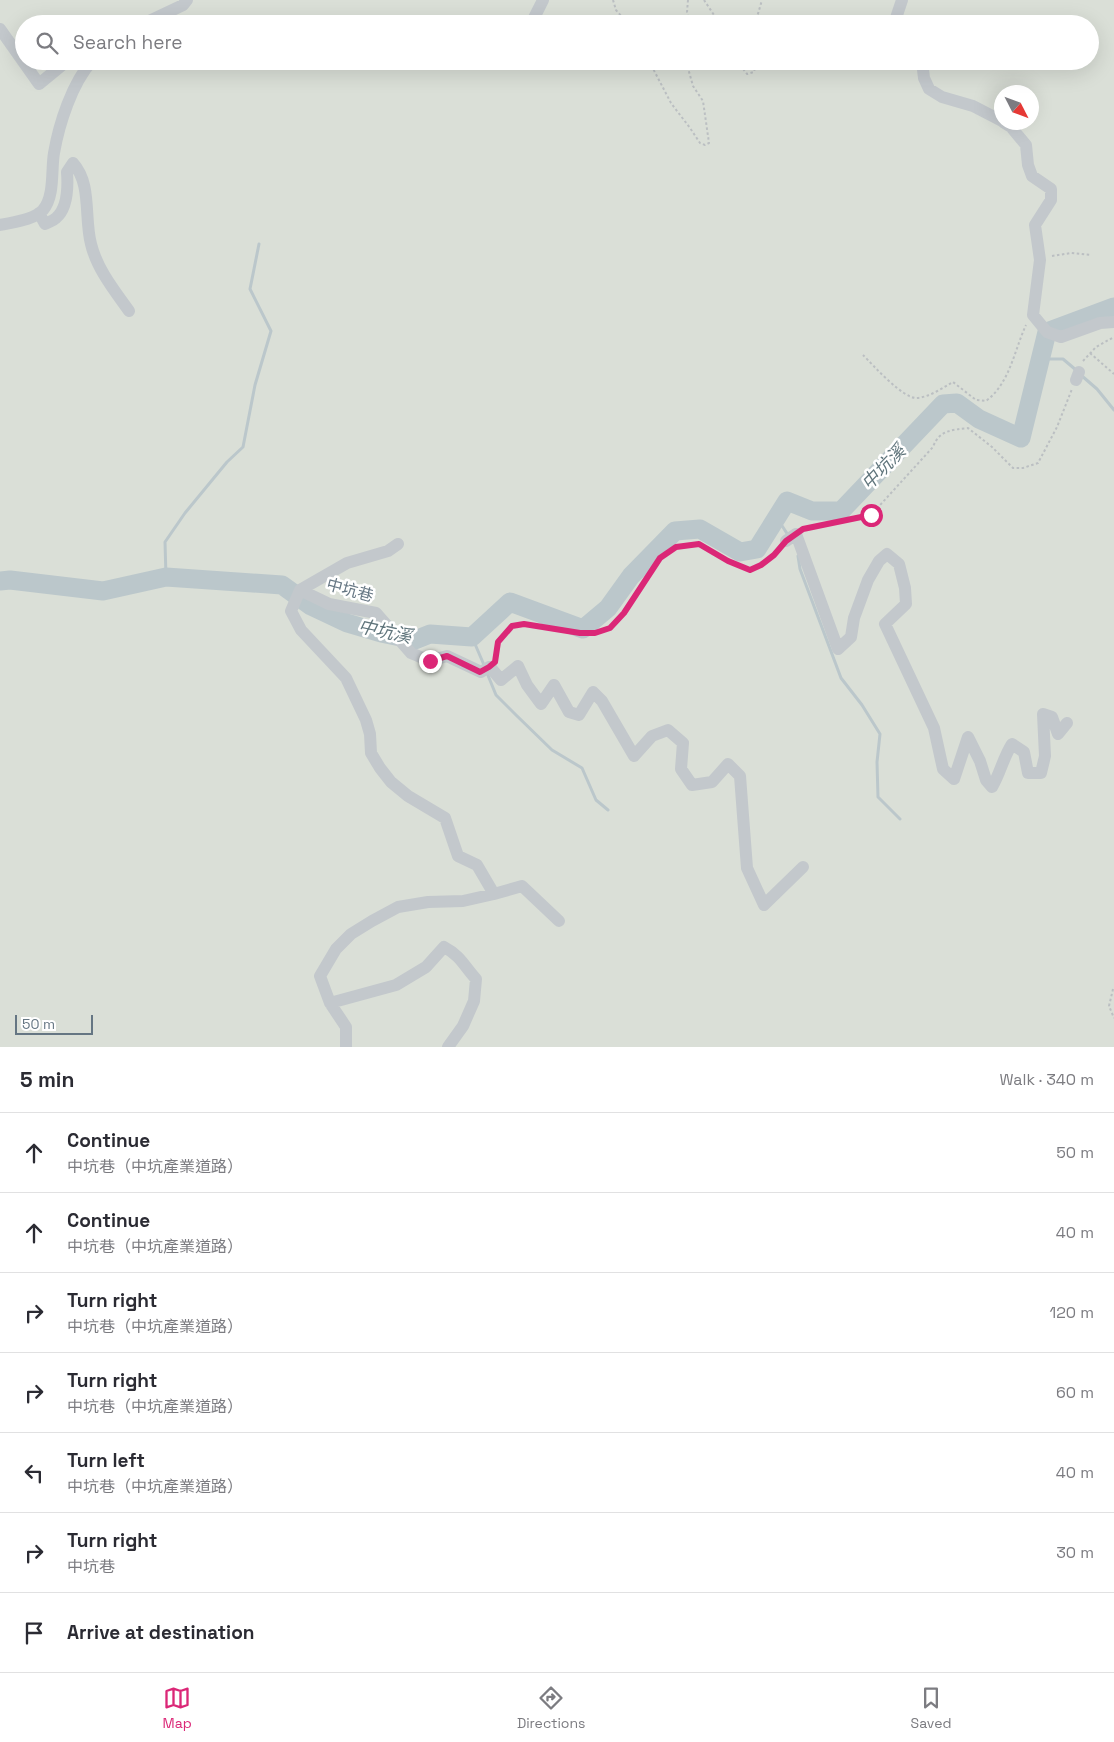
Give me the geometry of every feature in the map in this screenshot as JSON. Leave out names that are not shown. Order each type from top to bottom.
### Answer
[{"type":"street","points":[[162,15],[183,5],[188,0]]},
{"type":"street","points":[[536,15],[543,0]]},
{"type":"street","points":[[897,15],[902,0]]},
{"type":"street","points":[[0,29],[15,50]]},
{"type":"street","points":[[29,70],[39,84],[56,70]]},
{"type":"street","points":[[0,225],[32,217],[44,210],[52,190],[53,154],[70,96],[86,70]]},
{"type":"street","points":[[923,70],[929,89],[942,96],[973,106],[994,118]]},
{"type":"street","points":[[1013,130],[1026,146],[1028,164],[1032,176],[1051,189],[1051,200],[1035,225],[1040,260],[1034,315],[1047,332],[1061,337],[1100,324],[1114,322]]},
{"type":"street","points":[[38,213],[45,224],[57,218],[64,207],[68,182],[67,172],[73,163],[80,171],[91,244],[102,273],[129,310]]},
{"type":"street","points":[[791,537],[838,649],[851,637],[854,618],[861,597],[878,561],[887,554],[899,564],[905,588],[906,604],[885,624],[934,728],[943,769],[954,779],[968,737],[980,761],[986,780],[992,788],[999,776],[1004,756],[1012,744],[1024,752],[1028,773],[1041,773],[1045,756],[1043,714],[1052,717],[1058,734],[1066,723]]},
{"type":"street","points":[[398,544],[388,551],[347,563],[300,591],[291,611],[301,630],[346,678],[366,720],[370,734],[370,753],[380,768],[391,782],[408,796],[445,818],[458,856],[477,865],[494,894]]},
{"type":"street","name":"中坑巷","points":[[300,591],[329,604],[376,613],[411,653],[430,661],[447,656],[487,668],[501,680],[518,666],[527,685],[541,704],[554,685],[569,712],[579,715],[592,692],[602,701],[634,756],[652,736],[668,730],[683,743],[681,769],[692,785],[712,782],[728,764],[740,776],[747,868],[764,905],[803,867]]},
{"type":"street","points":[[346,1047],[346,1027],[330,1003],[320,976],[336,950],[351,934],[398,907],[428,902],[463,901],[522,886],[558,921]]},
{"type":"street","points":[[330,1003],[396,985],[426,967],[444,947],[457,954],[476,979],[474,1002],[463,1026],[448,1047]]},
{"type":"path","points":[[613,0],[616,10],[620,15]]},
{"type":"path","points":[[688,0],[688,15]]},
{"type":"path","points":[[704,0],[714,15]]},
{"type":"path","points":[[758,15],[762,0]]},
{"type":"path","points":[[654,70],[671,103],[700,143],[705,145],[709,143],[702,101],[693,86],[689,70]]},
{"type":"path","points":[[744,70],[747,74],[755,70]]},
{"type":"path","points":[[1040,260],[1071,253],[1092,255]]},
{"type":"path","points":[[863,355],[904,394],[915,399],[928,396],[953,382],[976,400],[986,402],[997,393],[1013,362],[1026,326],[1034,315]]},
{"type":"path","points":[[487,668],[495,662],[498,642],[512,626],[524,624],[580,633],[595,633],[610,628],[624,613],[660,558],[676,547],[699,544],[728,561],[750,570],[761,565],[774,555],[791,537],[803,529],[814,525],[871,515],[933,447],[936,438],[950,430],[968,428],[992,446],[1013,468],[1023,468],[1038,463],[1057,427],[1084,360],[1096,347],[1114,337]]},
{"type":"path","points":[[1090,353],[1114,374]]},
{"type":"path","points":[[1113,989],[1109,1006],[1114,1018]]},
{"type":"shaded area","points":[[0,0],[1114,0],[1114,1047],[0,1047]]},
{"type":"waterway","points":[[166,577],[165,542],[185,513],[227,462],[243,447],[255,385],[271,331],[250,289],[259,244]]},
{"type":"waterway","name":"中坑溪","points":[[0,581],[10,580],[103,591],[166,577],[282,585],[311,606],[347,623],[415,640],[430,634],[472,637],[510,602],[583,629],[608,608],[631,576],[675,531],[700,529],[740,552],[757,549],[787,501],[812,511],[841,511],[943,404],[957,403],[979,419],[1021,438],[1047,332],[1114,307]]},
{"type":"waterway","points":[[1041,359],[1063,359],[1076,370]]},
{"type":"waterway","points":[[1082,376],[1097,389],[1114,410]]},
{"type":"waterway","points":[[777,518],[788,535]]},
{"type":"waterway","points":[[798,556],[800,569],[841,678],[862,705],[880,734],[877,762],[878,797],[900,819]]},
{"type":"waterway","points":[[472,637],[484,665]]},
{"type":"waterway","points":[[487,673],[496,695],[552,750],[582,768],[596,800],[608,810]]},
{"type":"route","points":[[430,661],[447,656],[480,672],[495,662],[498,642],[512,626],[524,624],[580,633],[595,633],[610,628],[624,613],[660,558],[676,547],[699,544],[728,561],[750,570],[761,565],[774,555],[786,541],[803,529],[814,525],[857,519],[871,515]]}]
